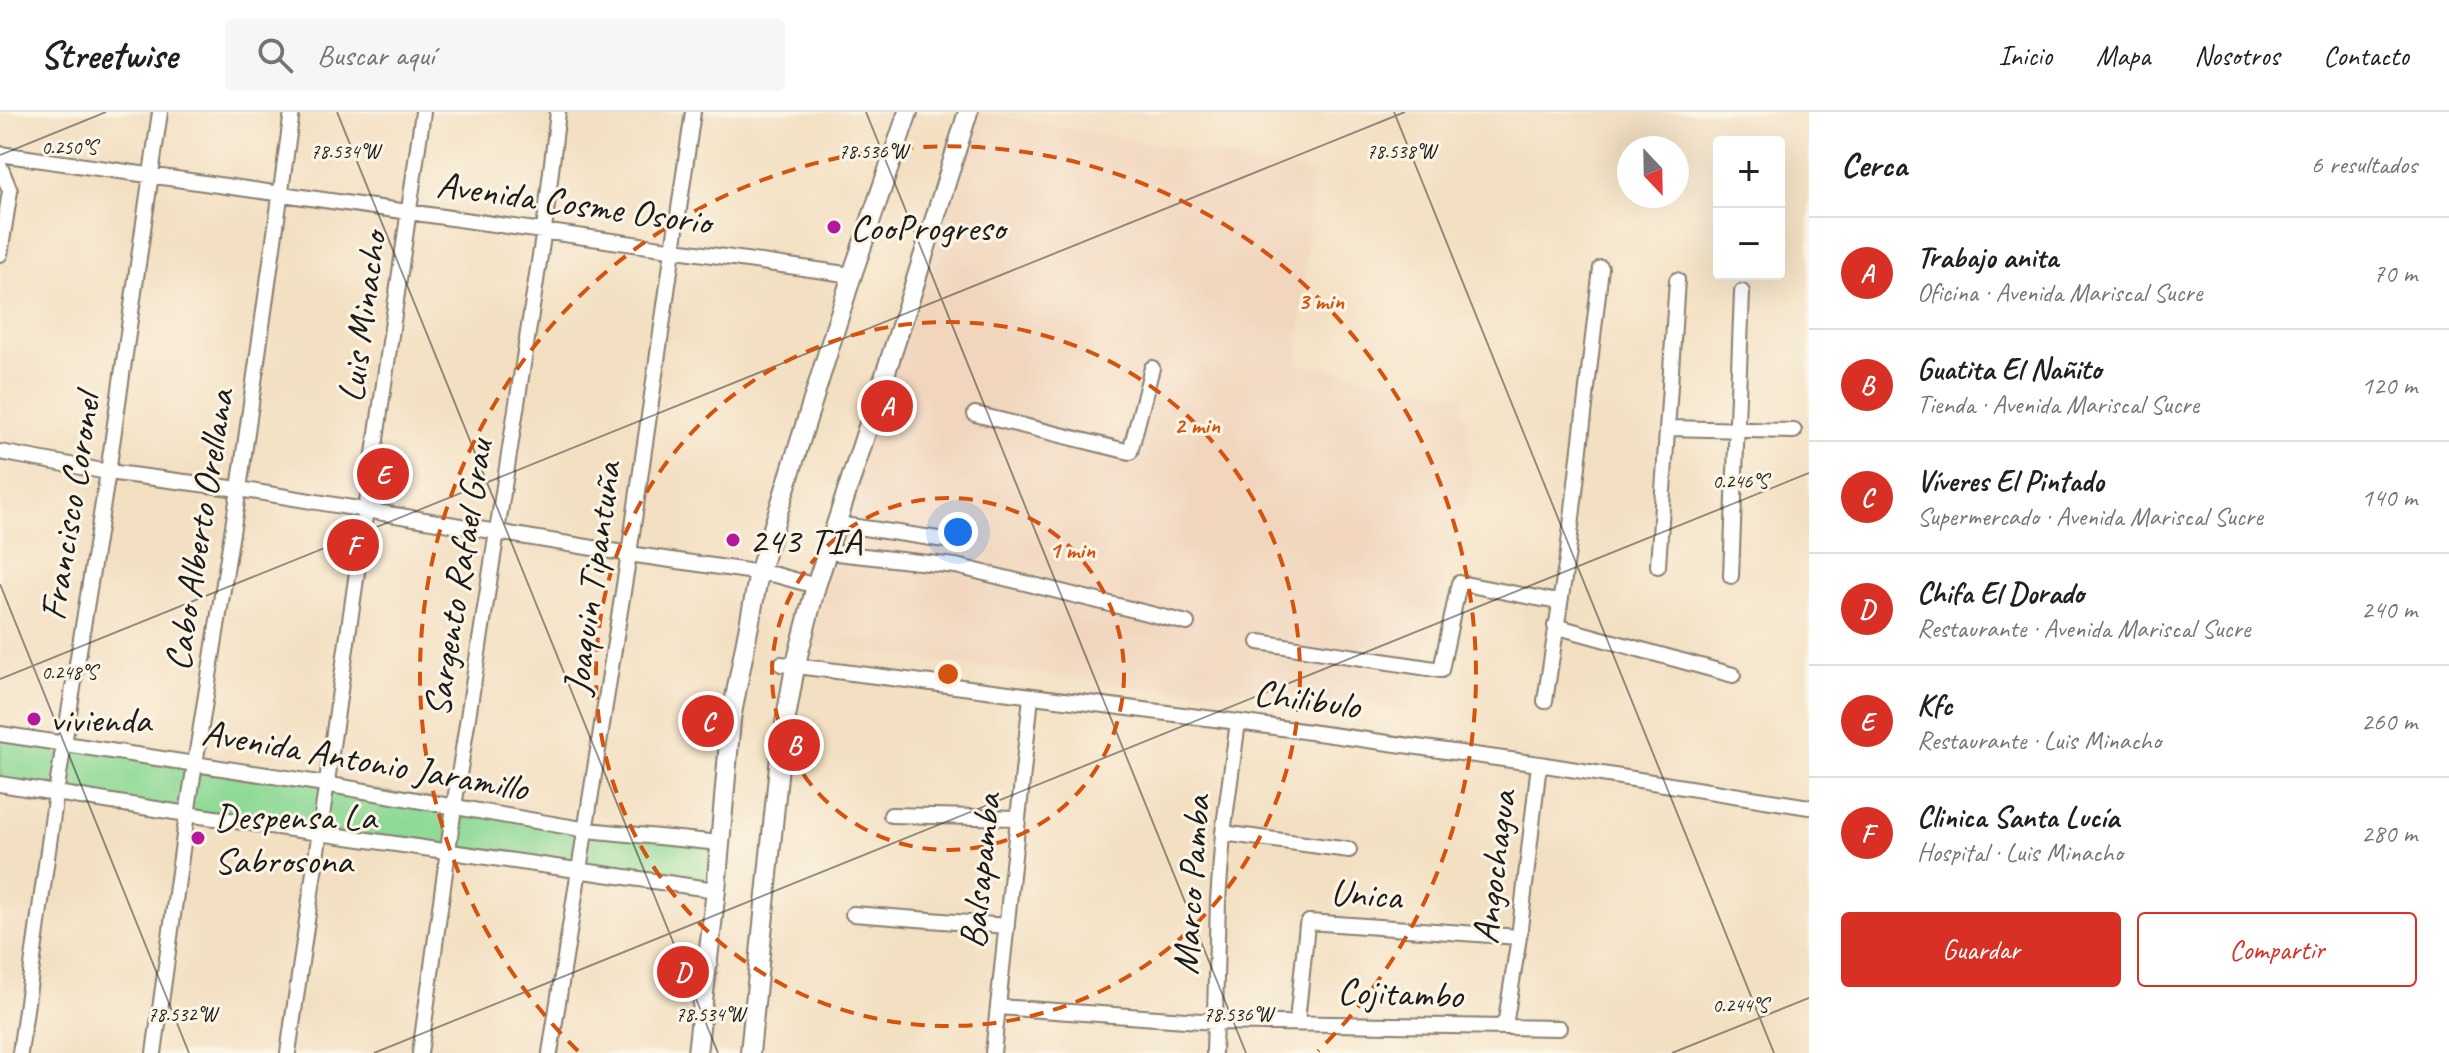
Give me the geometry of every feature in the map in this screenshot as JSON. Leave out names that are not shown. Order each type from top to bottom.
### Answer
[{"type":"main road","points":[[697,1053],[731,719],[759,573],[852,275],[908,112]]},
{"type":"main road","points":[[750,1053],[788,665],[837,524],[968,112]]},
{"type":"street","name":"Francisco Coronel","points":[[20,1053],[56,793],[108,472],[160,112]]},
{"type":"street","name":"Cabo Alberto Orellana","points":[[154,1053],[292,112]]},
{"type":"street","name":"Luis Minacho","points":[[288,1053],[423,112]]},
{"type":"street","name":"Sargento Rafael Grau","points":[[420,1053],[454,807],[544,230],[558,112]]},
{"type":"street","name":"Joaquin Tipantuña","points":[[550,1053],[581,871],[693,112]]},
{"type":"street","name":"Avenida Cosme Osorio","points":[[0,154],[852,275]]},
{"type":"street","points":[[0,166],[10,191],[0,254]]},
{"type":"street","points":[[1545,701],[1568,552],[1601,268]]},
{"type":"street","points":[[1658,566],[1677,280]]},
{"type":"street","points":[[1731,576],[1742,292]]},
{"type":"street","points":[[975,414],[1130,452],[1152,368]]},
{"type":"street","points":[[1667,428],[1794,431]]},
{"type":"street","points":[[0,452],[108,472],[239,489],[759,573],[816,586]]},
{"type":"street","points":[[837,524],[959,542]]},
{"type":"street","points":[[827,552],[956,566],[1187,623]]},
{"type":"street","points":[[1259,642],[1441,670],[1459,583],[1558,602]]},
{"type":"street","points":[[1555,626],[1733,675]]},
{"type":"street","name":"Chilibulo","points":[[788,665],[1238,722],[1539,764],[1809,807]]},
{"type":"street","name":"Balsapamba","points":[[993,1053],[1031,697]]},
{"type":"street","name":"Marco Pamba","points":[[1214,1053],[1218,901],[1223,833],[1238,722]]},
{"type":"street","name":"Avenida Antonio Jaramillo","points":[[0,734],[325,784],[587,830],[720,843]]},
{"type":"street","name":"Angochagua","points":[[1502,1025],[1506,1020],[1519,937],[1539,764]]},
{"type":"street","name":"Avenida Antonio Jaramillo","points":[[0,784],[716,890]]},
{"type":"street","points":[[891,815],[1018,818]]},
{"type":"street","points":[[1223,833],[1349,850]]},
{"type":"street","points":[[853,914],[1007,926]]},
{"type":"street","name":"Unica","points":[[1297,1021],[1309,922],[1519,937]]},
{"type":"street","name":"Cojitambo","points":[[998,1007],[1215,1022],[1297,1021],[1559,1028]]},
{"type":"shaded area","points":[[981,113],[1312,173],[1298,363],[1463,396],[1472,475],[1409,710],[1235,690],[1146,688],[813,645],[837,524]]},
{"type":"green space","points":[[0,735],[720,843],[716,890],[0,784]]},
{"type":"place","name":"CooProgreso","points":[[834,227]]},
{"type":"place","name":"Trabajo anita","points":[[887,406]]},
{"type":"place","name":"Kfc","points":[[383,474]]},
{"type":"place","name":"243 TIA","points":[[733,540]]},
{"type":"place","name":"Clinica Santa Lucía","points":[[353,545]]},
{"type":"place","name":"vivienda","points":[[34,719]]},
{"type":"place","name":"Víveres El Pintado","points":[[708,721]]},
{"type":"place","name":"Guatita El Nañito","points":[[794,745]]},
{"type":"place","name":"Despensa La Sabrosona","points":[[198,838]]},
{"type":"place","name":"Chifa El Dorado","points":[[683,972]]}]
